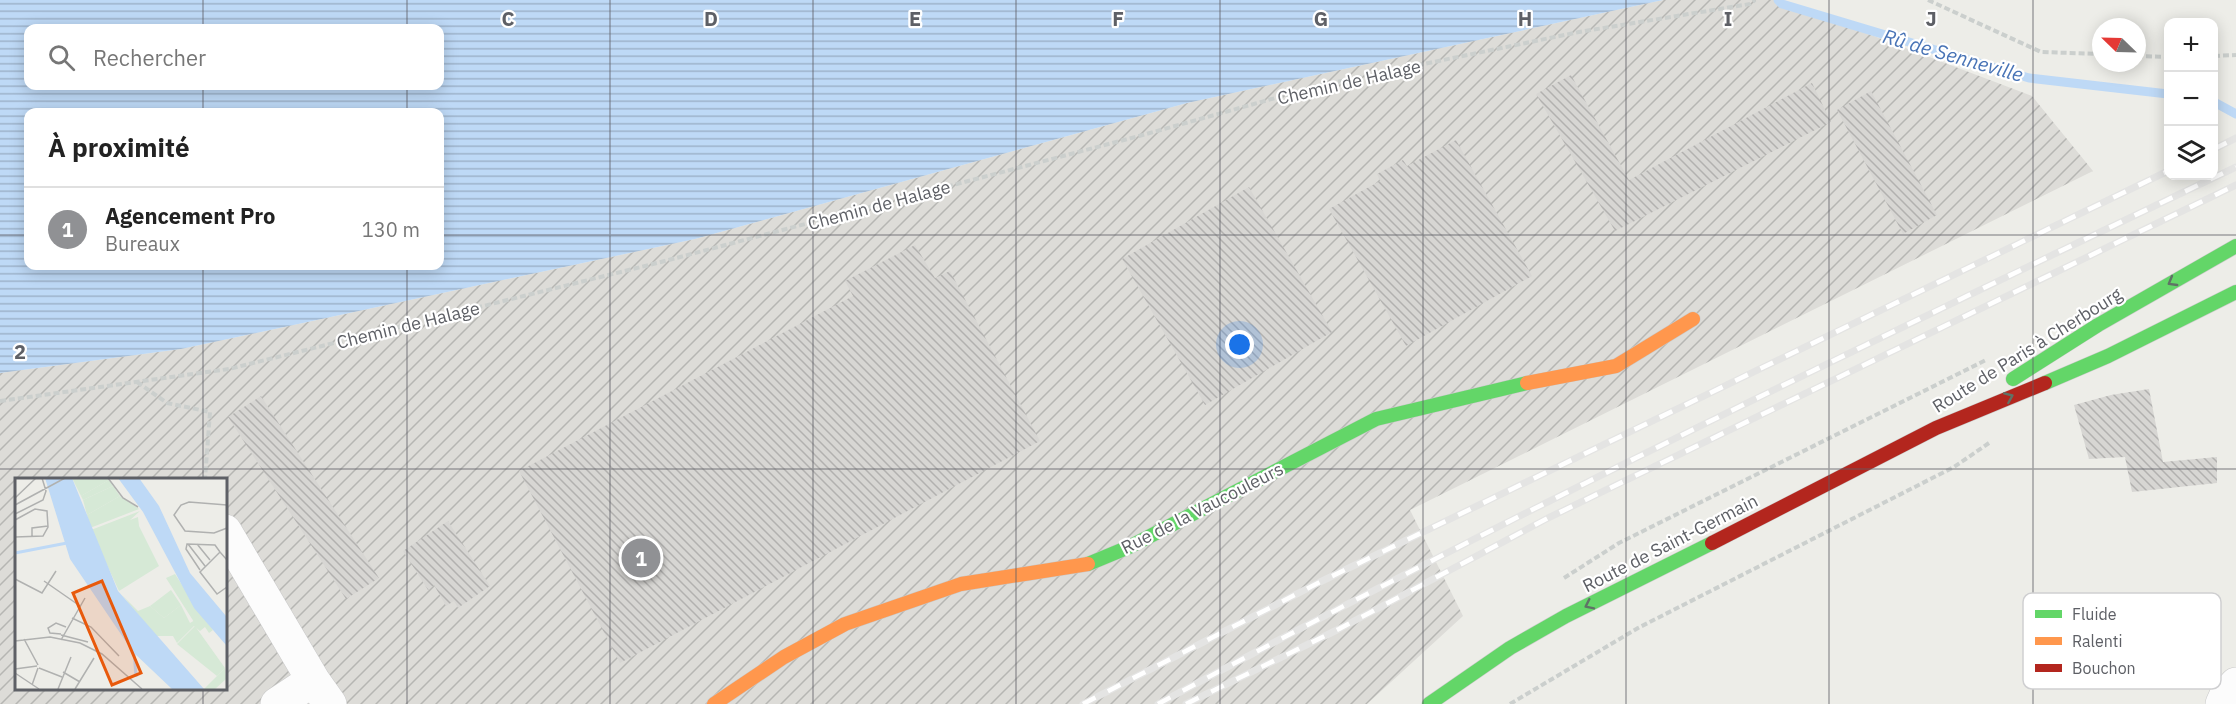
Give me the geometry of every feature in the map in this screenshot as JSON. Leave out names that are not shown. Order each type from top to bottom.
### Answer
[{"type":"main road","name":"Route de Paris à Cherbourg","points":[[1936,428],[2098,325],[2225,258],[2236,246]]},
{"type":"main road","name":"Route de Paris à Cherbourg","points":[[1936,428],[2108,356],[2236,292]]},
{"type":"main road","name":"Rue de la Vaucouleurs","points":[[714,704],[784,657],[845,624],[961,584],[1089,564],[1129,547],[1376,419],[1509,387],[1616,366],[1693,319]]},
{"type":"main road","name":"Route de Saint-Germain","points":[[1429,704],[1510,648],[1566,616],[1679,561],[1936,428]]},
{"type":"main road","points":[[1600,614],[1679,561]]},
{"type":"street","points":[[226,533],[322,692],[277,704]]},
{"type":"street","points":[[2222,704],[2226,694],[2236,684]]},
{"type":"path","name":"Chemin de Halage","points":[[0,401],[229,369],[661,262],[1140,136],[1322,85],[1579,32],[1750,4],[1755,0]]},
{"type":"path","points":[[1928,0],[2041,52],[2092,54]]},
{"type":"path","points":[[2218,56],[2236,55]]},
{"type":"path","points":[[2146,56],[2164,57]]},
{"type":"path","points":[[137,382],[167,403],[210,412],[206,478]]},
{"type":"path","points":[[1510,704],[1638,628],[1954,467],[1992,441]]},
{"type":"shaded area","points":[[1663,0],[1779,0],[2032,96],[2093,171],[1410,510],[1463,616],[1367,704],[0,704],[0,373],[181,349],[695,239],[1187,103]]},
{"type":"water","points":[[0,0],[1663,0],[1187,103],[695,239],[181,349],[0,373]]},
{"type":"building","points":[[1571,75],[1629,180],[1812,83],[1831,122],[1615,231],[1536,94]]},
{"type":"building","points":[[1871,91],[1937,215],[1903,234],[1837,110]]},
{"type":"building","points":[[1456,140],[1532,276],[1406,346],[1329,209],[1380,181],[1377,174],[1403,160],[1407,166]]},
{"type":"building","points":[[1249,187],[1332,332],[1205,405],[1122,259]]},
{"type":"building","points":[[915,245],[935,278],[950,271],[1040,441],[620,663],[519,471],[853,296],[845,281]]},
{"type":"building","points":[[2149,389],[2163,462],[2217,457],[2217,483],[2132,492],[2125,457],[2089,459],[2074,405],[2111,395]]},
{"type":"building","points":[[261,396],[379,578],[346,599],[228,417]]},
{"type":"building","points":[[448,521],[490,586],[458,608],[454,601],[446,606],[434,585],[428,590],[403,551]]},
{"type":"waterway","name":"Rû de Senneville","points":[[1778,0],[1782,4],[2029,78],[2164,94]]},
{"type":"waterway","name":"Rû de Senneville","points":[[2218,104],[2236,114]]},
{"type":"railway","points":[[2218,147],[2236,138]]},
{"type":"railway","points":[[1158,704],[1559,496],[2236,167]]},
{"type":"railway","points":[[1083,704],[1320,582],[2164,173]]},
{"type":"railway","points":[[1186,704],[1339,629],[1548,518],[2236,185]]},
{"type":"traffic: fast","points":[[2013,379],[2098,325],[2236,246]]},
{"type":"traffic: fast","points":[[2045,383],[2108,356],[2236,292]]},
{"type":"traffic: fast","points":[[1088,564],[1129,547],[1376,419],[1527,383]]},
{"type":"traffic: fast","points":[[1429,704],[1510,648],[1566,616],[1712,543]]},
{"type":"traffic: slow","points":[[1527,383],[1616,366],[1693,319]]},
{"type":"traffic: slow","points":[[714,704],[784,657],[845,624],[961,584],[1088,564]]},
{"type":"traffic: jam","points":[[1712,543],[1936,428],[2045,383]]},
{"type":"place","name":"Agencement Pro","points":[[641,558]]}]
